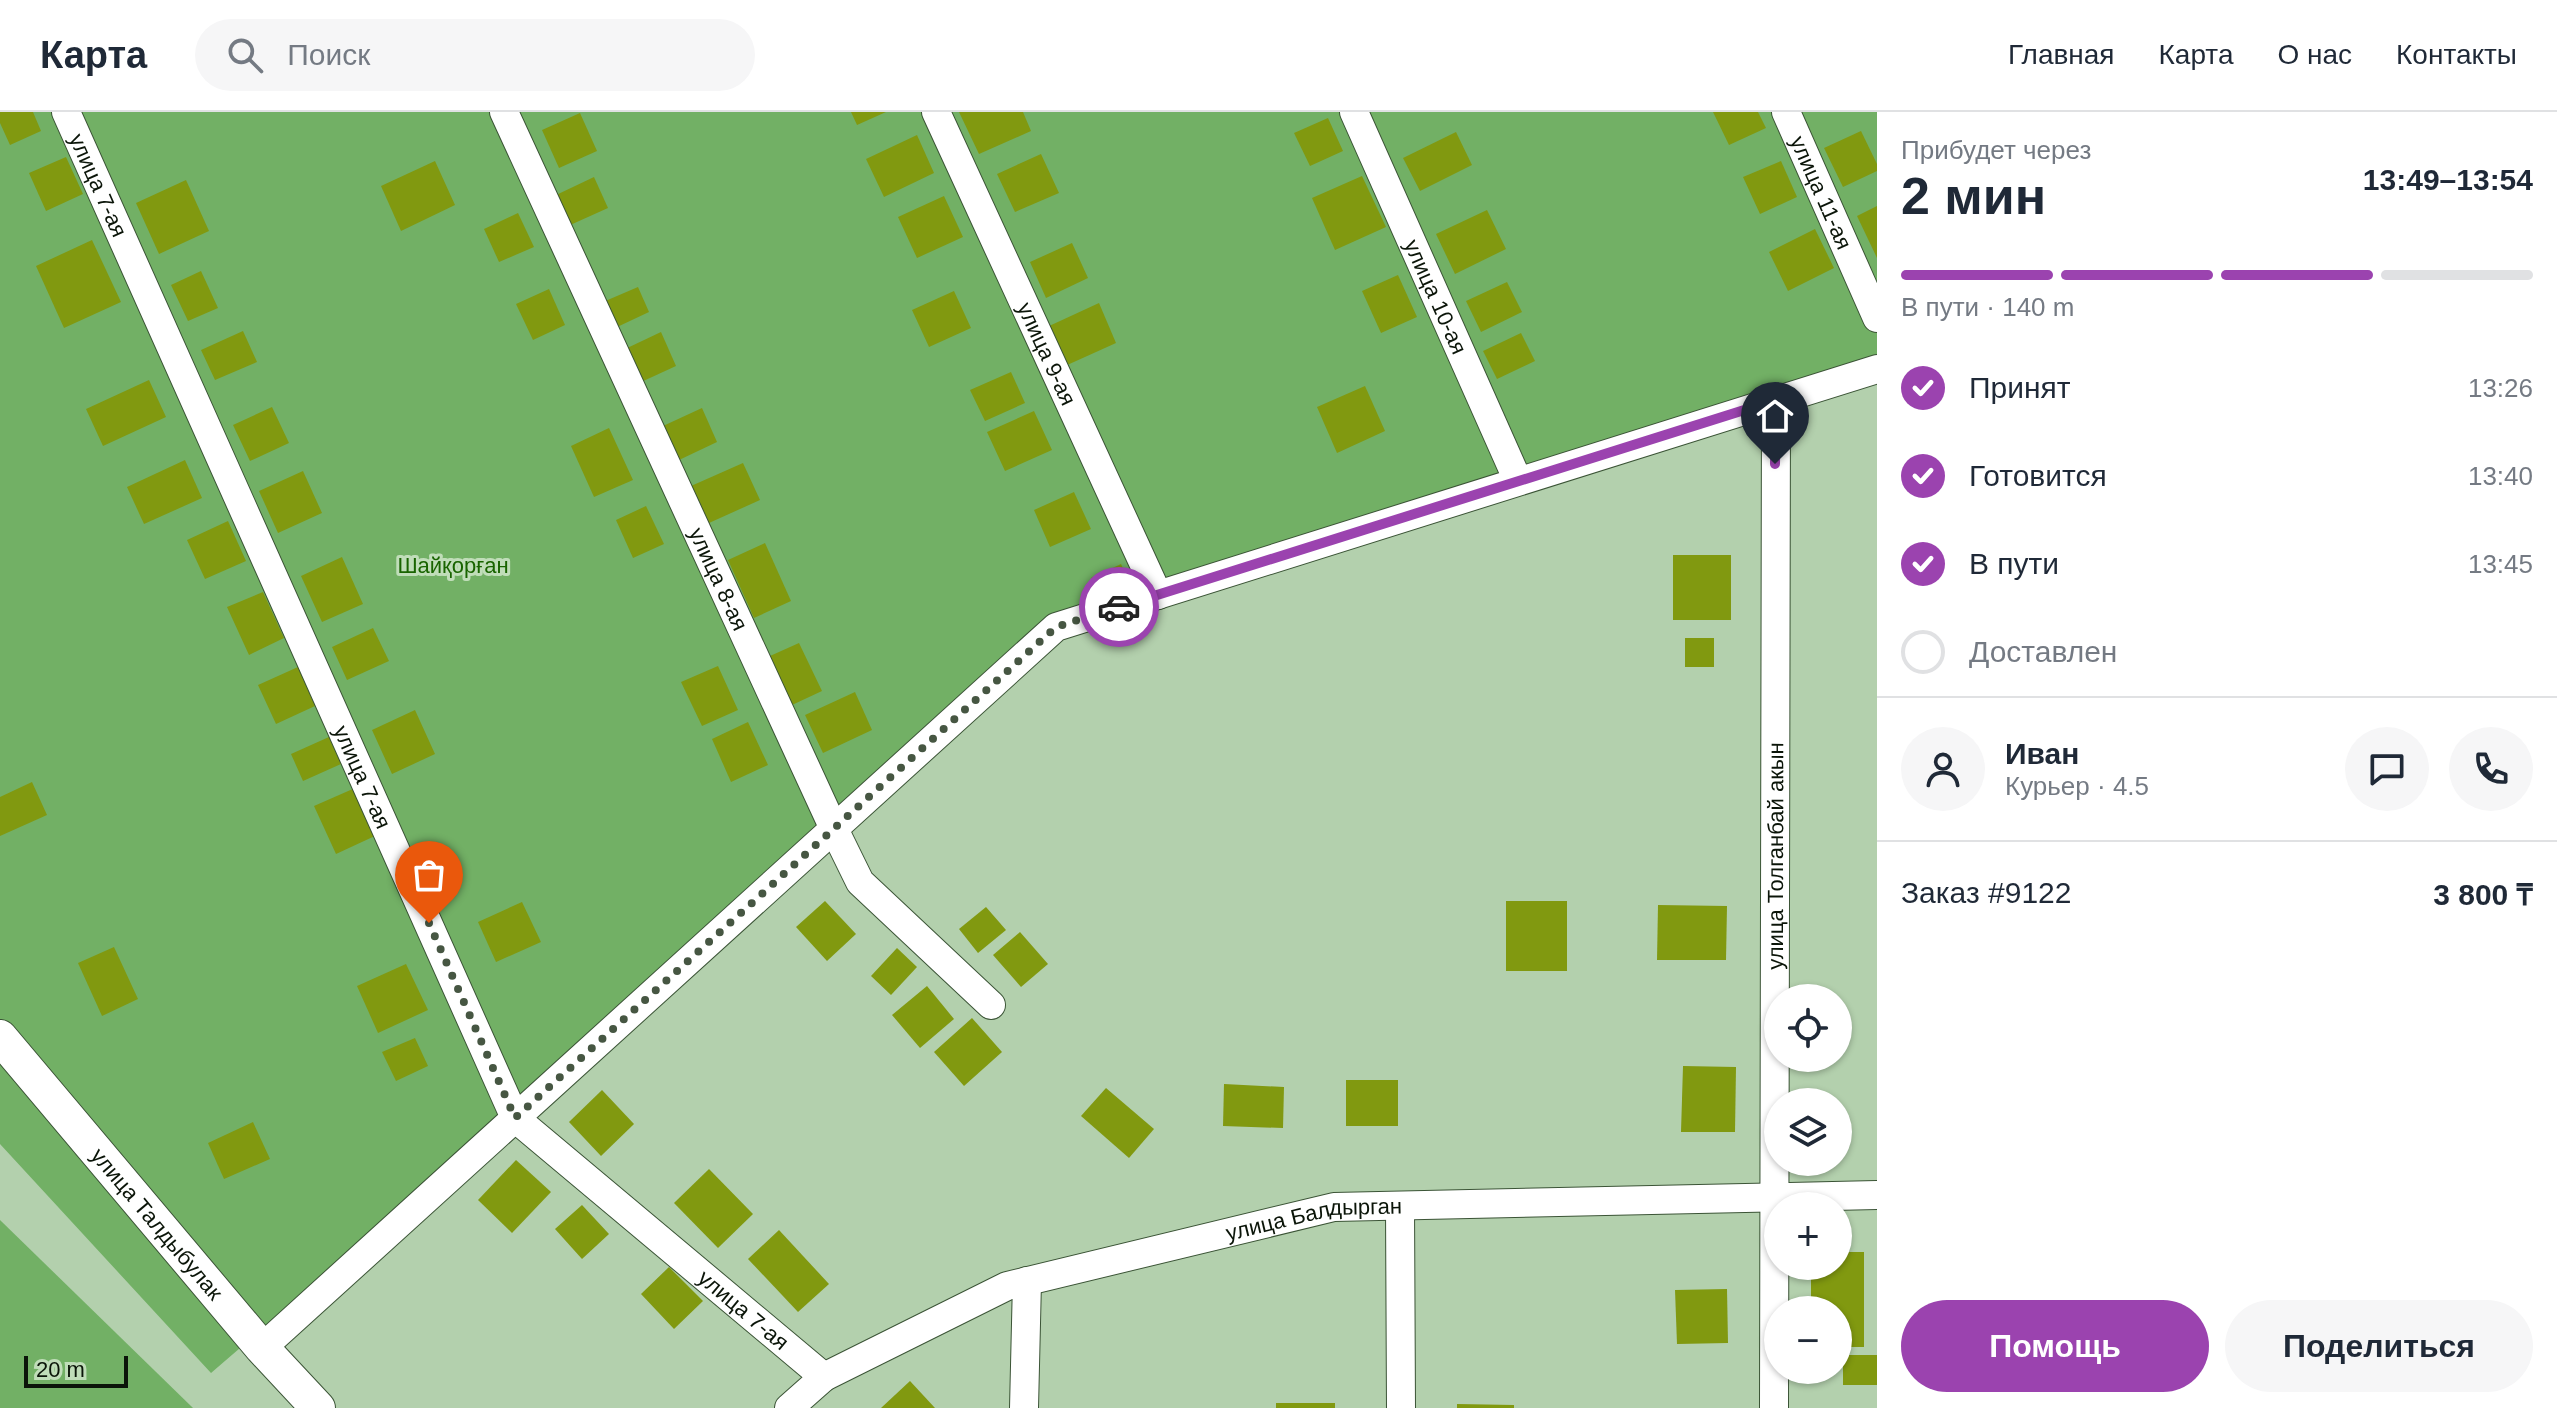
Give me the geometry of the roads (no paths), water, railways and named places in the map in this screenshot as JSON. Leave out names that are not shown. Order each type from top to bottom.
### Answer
[{"type":"street","name":"улица 7-ая","points":[[66,112],[515,1118],[824,1377]]},
{"type":"street","name":"улица 8-ая","points":[[504,112],[860,882],[991,1005]]},
{"type":"street","name":"улица 9-ая","points":[[936,112],[1158,595]]},
{"type":"street","name":"улица 10-ая","points":[[1354,112],[1518,481]]},
{"type":"street","name":"улица 11-ая","points":[[1786,112],[1877,318]]},
{"type":"street","points":[[262,1348],[1056,627],[1877,369]]},
{"type":"street","name":"улица Толганбай акын","points":[[1774,1192],[1776,400]]},
{"type":"street","name":"улица Талдыбулак","points":[[0,1037],[262,1348],[318,1408]]},
{"type":"street","name":"улица Балдырган","points":[[1852,1195],[1877,1195]]},
{"type":"street","name":"улица Балдырган","points":[[789,1408],[824,1377],[1007,1286],[1334,1207],[1764,1197]]},
{"type":"street","points":[[1400,1206],[1401,1408]]},
{"type":"street","name":"улица Толганбай акын","points":[[1774,1280],[1774,1408]]},
{"type":"street","points":[[1024,1408],[1027,1281]]},
{"type":"park label","name":"Шайқорған","points":[[453,565]]}]
